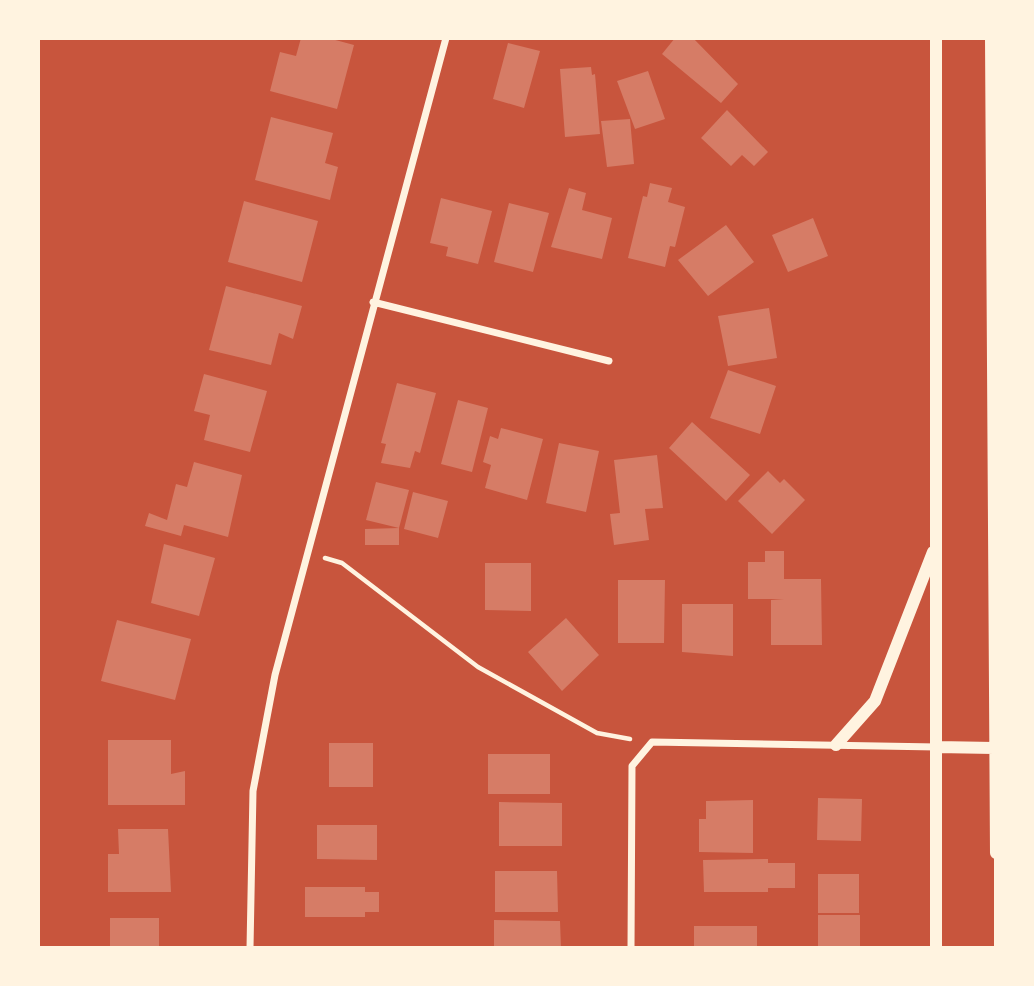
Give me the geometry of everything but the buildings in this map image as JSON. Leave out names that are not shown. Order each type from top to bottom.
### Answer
[{"type":"street","points":[[250,947],[253,791],[275,675],[446,38]]},
{"type":"street","points":[[936,38],[936,947]]},
{"type":"street","points":[[990,38],[996,853]]},
{"type":"street","points":[[373,302],[609,361]]},
{"type":"street","points":[[835,745],[875,701],[936,541]]},
{"type":"street","points":[[631,947],[632,766],[652,742],[995,748]]},
{"type":"path","points":[[307,552],[342,563],[478,667],[597,733],[652,742]]}]
